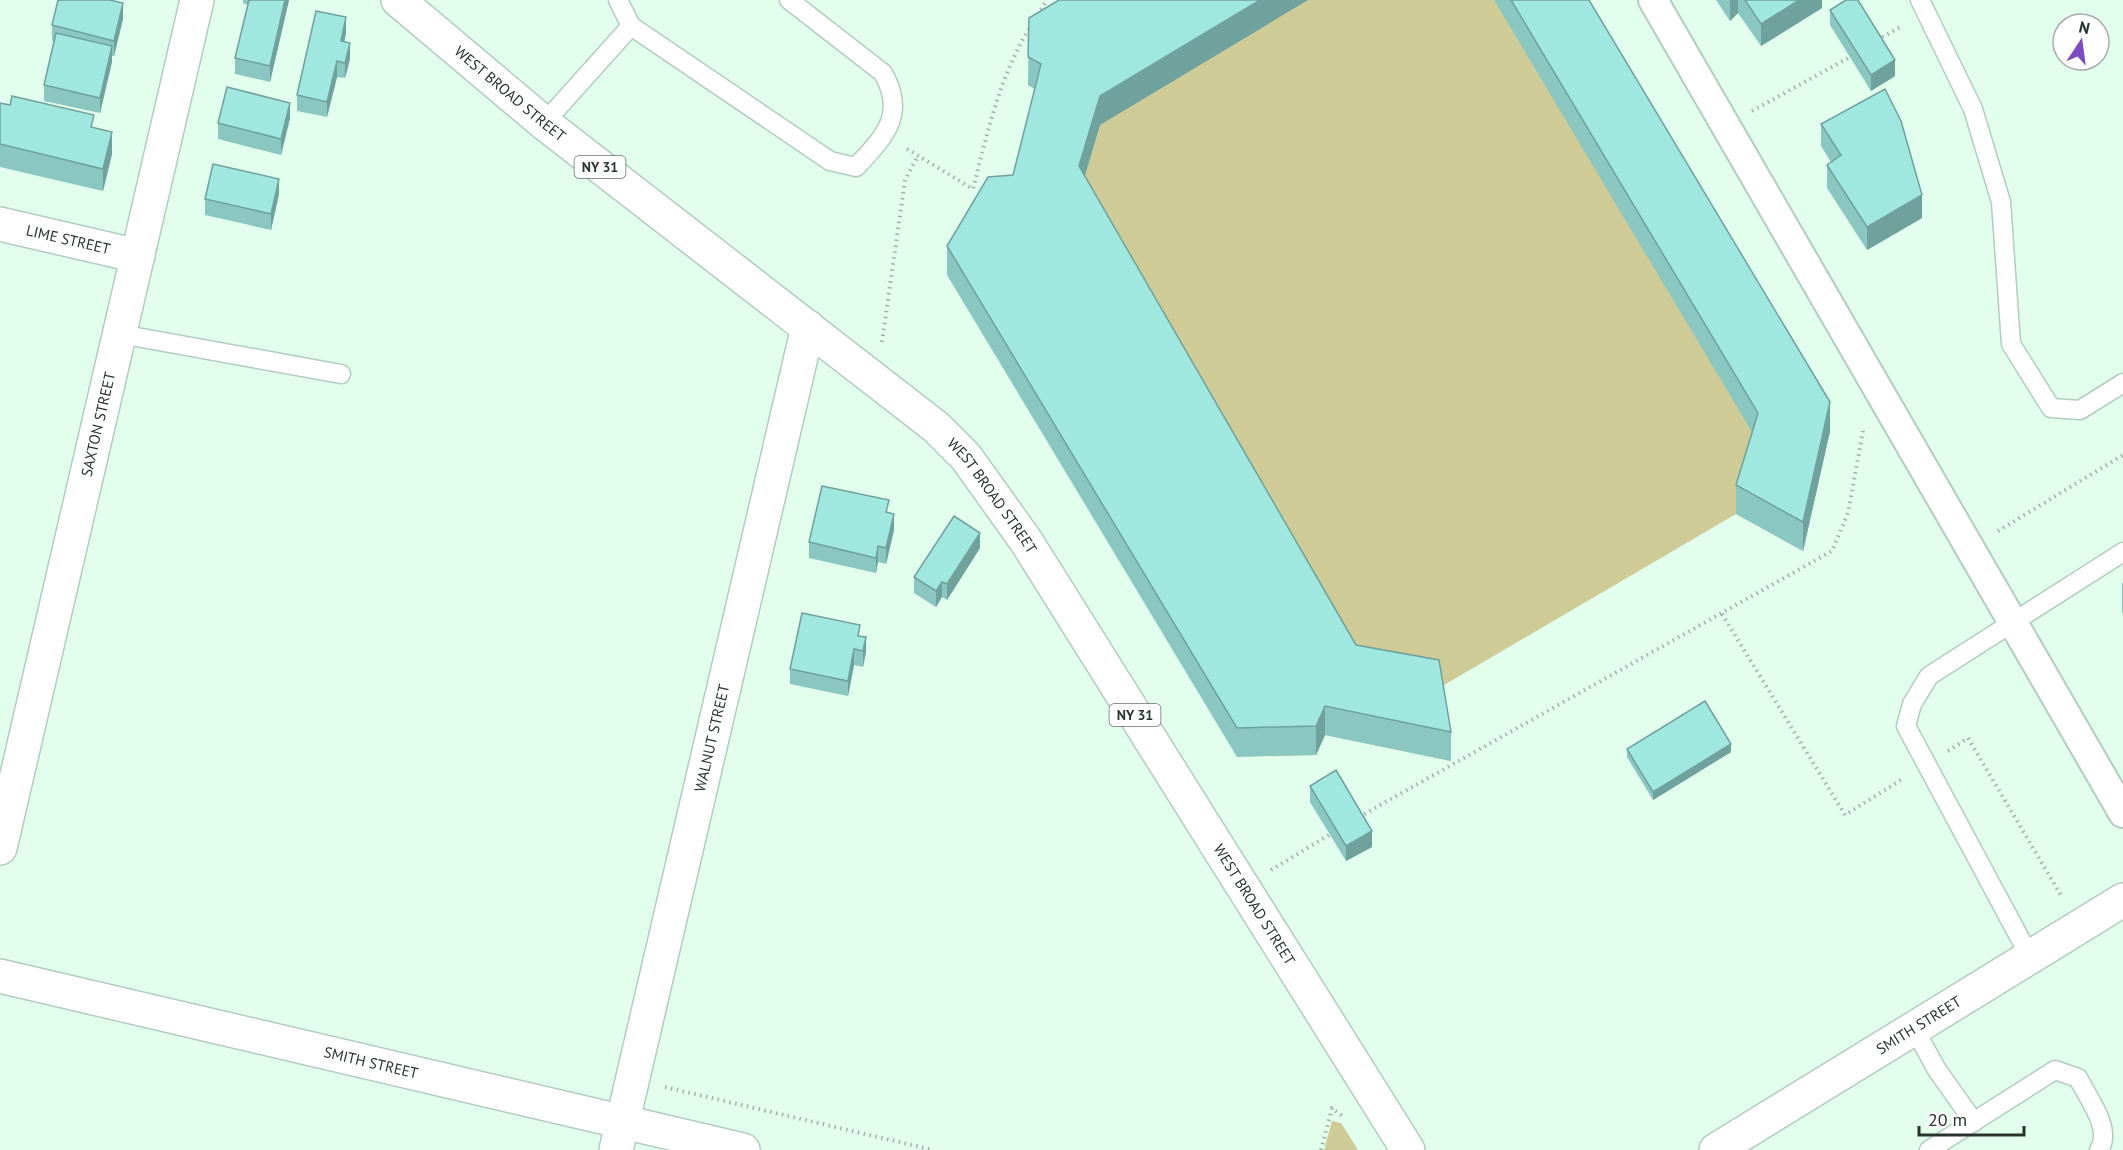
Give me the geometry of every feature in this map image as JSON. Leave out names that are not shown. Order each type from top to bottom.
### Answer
[{"type":"street","name":"SAXTON STREET","points":[[0,848],[197,0]]},
{"type":"street","name":"WEST BROAD STREET","points":[[398,0],[544,123],[936,427],[966,457],[996,496],[1408,1150]]},
{"type":"street","points":[[1653,0],[2123,813]]},
{"type":"street","name":"LIME STREET","points":[[0,224],[138,256]]},
{"type":"street","name":"WALNUT STREET","points":[[619,1136],[807,327]]},
{"type":"street","name":"SMITH STREET","points":[[1716,1150],[2123,900]]},
{"type":"street","name":"SMITH STREET","points":[[0,976],[619,1136],[743,1150]]},
{"type":"lane","points":[[618,0],[631,26],[830,161],[856,167],[881,139],[893,115],[892,90],[883,73],[789,0]]},
{"type":"lane","points":[[1920,0],[1972,109],[2001,201],[2011,344],[2051,408],[2080,410],[2123,383]]},
{"type":"lane","points":[[544,123],[631,26]]},
{"type":"lane","points":[[120,334],[341,374]]},
{"type":"lane","points":[[2030,957],[1906,726],[1912,704],[1929,676],[2123,552]]},
{"type":"lane","points":[[1914,1028],[1937,1070],[1974,1122]]},
{"type":"lane","points":[[1929,1150],[2055,1070],[2078,1078],[2104,1132],[2103,1144],[2099,1150]]},
{"type":"path","points":[[904,147],[973,189],[993,114],[1023,39],[1047,0]]},
{"type":"path","points":[[1874,42],[1910,21]]},
{"type":"path","points":[[1725,126],[1850,57]]},
{"type":"path","points":[[877,381],[905,180],[918,156]]},
{"type":"path","points":[[1356,819],[1832,551],[1848,513],[1862,446],[1863,424]]},
{"type":"path","points":[[1970,548],[2123,455]]},
{"type":"path","points":[[1243,887],[1338,829]]},
{"type":"path","points":[[662,1086],[933,1150]]},
{"type":"path","points":[[1321,1150],[1332,1108]]},
{"type":"shaded area","points":[[1107,0],[1572,0],[1830,431],[1803,551],[1736,514],[1439,688],[1451,761],[1325,735],[1316,755],[1257,756],[1013,204],[1041,93],[1029,85]]},
{"type":"shaded area","points":[[1332,1121],[1341,1123],[1358,1150],[1324,1150]]},
{"type":"building","points":[[58,0],[110,0],[123,3],[114,41],[52,25]]},
{"type":"building","points":[[249,0],[285,0],[270,66],[235,58]]},
{"type":"building","points":[[1059,0],[1260,0],[1100,96],[1079,166],[1356,645],[1439,660],[1451,732],[1325,706],[1316,726],[1237,728],[947,246],[988,177],[1013,175],[1041,64],[1028,57],[1029,18]]},
{"type":"building","points":[[1511,0],[1589,0],[1830,402],[1803,522],[1736,485],[1758,413]]},
{"type":"building","points":[[1745,0],[1799,0],[1761,24]]},
{"type":"building","points":[[1846,0],[1858,0],[1895,60],[1871,75],[1830,10]]},
{"type":"building","points":[[316,11],[346,17],[341,41],[350,43],[345,63],[337,61],[327,102],[297,95]]},
{"type":"building","points":[[56,33],[112,46],[100,98],[44,85]]},
{"type":"building","points":[[227,87],[290,103],[281,139],[218,123]]},
{"type":"building","points":[[1885,89],[1901,121],[1922,195],[1867,227],[1827,165],[1841,155],[1821,124]]},
{"type":"building","points":[[12,96],[94,115],[91,127],[112,132],[103,169],[0,144],[0,103],[10,105]]},
{"type":"building","points":[[213,164],[279,179],[271,214],[205,199]]},
{"type":"building","points":[[822,486],[889,500],[886,512],[894,514],[886,548],[878,546],[876,558],[809,542]]},
{"type":"building","points":[[954,516],[980,533],[947,584],[942,582],[936,591],[914,577]]},
{"type":"building","points":[[802,613],[860,625],[858,636],[866,637],[863,651],[854,649],[848,681],[790,669]]},
{"type":"building","points":[[1705,701],[1731,744],[1653,792],[1627,749]]},
{"type":"building","points":[[1336,770],[1372,831],[1346,846],[1310,786]]}]
